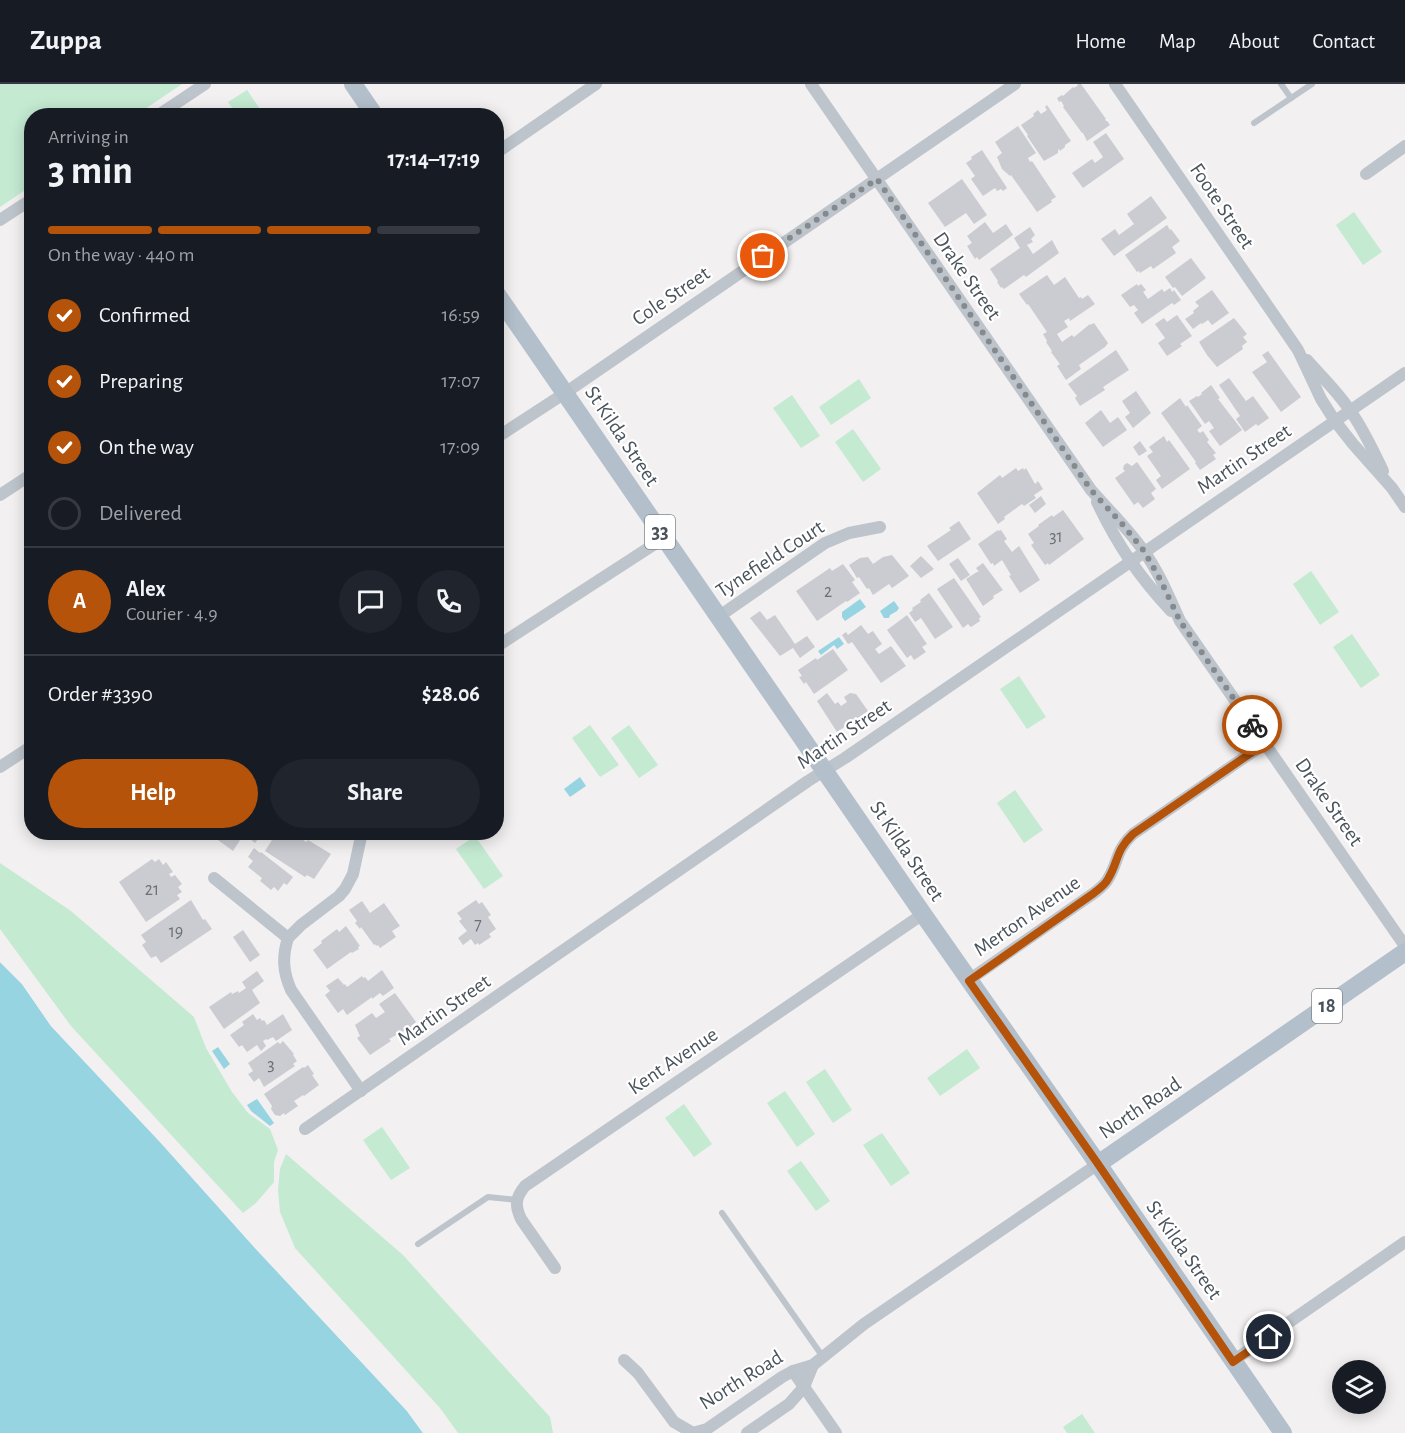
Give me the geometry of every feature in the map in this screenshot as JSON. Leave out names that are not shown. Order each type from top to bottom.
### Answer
[{"type":"main road","points":[[353,84],[370,108]]},
{"type":"main road","name":"St Kilda Street","points":[[504,305],[1283,1433]]},
{"type":"main road","name":"North Road","points":[[1098,1164],[1405,951]]},
{"type":"street","points":[[169,108],[205,84]]},
{"type":"street","points":[[504,147],[596,84]]},
{"type":"street","name":"Drake Street","points":[[811,84],[1091,490],[1144,551],[1180,621]]},
{"type":"street","name":"Cole Street","points":[[504,433],[1015,84]]},
{"type":"street","name":"Foote Street","points":[[1115,84],[1298,350],[1334,389],[1350,411],[1392,488],[1405,507]]},
{"type":"street","points":[[1366,174],[1405,146]]},
{"type":"street","points":[[0,220],[24,204]]},
{"type":"street","name":"Foote Street","points":[[1298,350],[1335,421],[1392,488]]},
{"type":"street","name":"Martin Street","points":[[305,1129],[824,770],[845,758],[1405,373]]},
{"type":"street","points":[[0,495],[24,479]]},
{"type":"street","name":"Drake Street","points":[[1091,490],[1112,533],[1130,561],[1180,621],[1405,946]]},
{"type":"street","name":"Tynefield Court","points":[[718,616],[825,543],[849,533],[880,527]]},
{"type":"street","points":[[504,642],[664,538]]},
{"type":"street","name":"Merton Avenue","points":[[969,981],[1094,893],[1108,879],[1119,851],[1133,834],[1264,744]]},
{"type":"street","points":[[0,767],[24,751]]},
{"type":"street","points":[[360,840],[353,874],[345,889],[288,938],[284,962],[285,977],[291,990],[361,1091]]},
{"type":"street","points":[[214,878],[288,938]]},
{"type":"street","name":"Kent Avenue","points":[[516,1200],[525,1186],[923,914]]},
{"type":"street","name":"North Road","points":[[693,1433],[707,1429],[782,1377],[818,1361],[858,1329],[1098,1164]]},
{"type":"street","points":[[516,1200],[521,1219],[555,1268]]},
{"type":"street","points":[[1233,1362],[1405,1242]]},
{"type":"street","points":[[624,1360],[638,1373],[674,1422],[693,1433]]},
{"type":"street","name":"North Road","points":[[747,1433],[789,1404],[804,1387],[818,1361]]},
{"type":"street","points":[[793,1371],[836,1433]]},
{"type":"lane","points":[[1281,84],[1291,98]]},
{"type":"lane","points":[[1254,123],[1312,84]]},
{"type":"lane","points":[[418,1244],[488,1197],[516,1200]]},
{"type":"lane","points":[[722,1213],[818,1361]]},
{"type":"green space","points":[[0,84],[182,84],[146,108],[24,108],[24,191],[0,207]]},
{"type":"green space","points":[[247,90],[259,108],[232,108],[228,102]]},
{"type":"green space","points":[[1354,212],[1382,252],[1363,265],[1336,225]]},
{"type":"green space","points":[[859,379],[871,398],[831,425],[819,407]]},
{"type":"green space","points":[[792,395],[820,436],[801,448],[773,408]]},
{"type":"green space","points":[[853,429],[881,469],[863,482],[835,442]]},
{"type":"green space","points":[[1311,571],[1339,612],[1320,625],[1293,584]]},
{"type":"green space","points":[[1352,634],[1380,675],[1361,688],[1333,647]]},
{"type":"green space","points":[[1019,676],[1046,717],[1027,729],[1000,689]]},
{"type":"green space","points":[[590,725],[619,765],[600,777],[572,738]]},
{"type":"green space","points":[[629,725],[658,765],[639,778],[611,738]]},
{"type":"green space","points":[[1015,790],[1043,830],[1024,843],[997,803]]},
{"type":"green space","points":[[469,840],[478,840],[503,876],[484,889],[456,849]]},
{"type":"green space","points":[[0,863],[71,911],[194,1017],[206,1048],[232,1092],[248,1113],[270,1129],[278,1150],[274,1162],[274,1182],[256,1203],[243,1213],[71,1026],[0,929]]},
{"type":"green space","points":[[967,1049],[980,1068],[940,1096],[927,1078]]},
{"type":"green space","points":[[825,1069],[852,1110],[833,1123],[806,1082]]},
{"type":"green space","points":[[785,1091],[815,1134],[797,1147],[767,1103]]},
{"type":"green space","points":[[684,1104],[712,1144],[694,1157],[665,1118]]},
{"type":"green space","points":[[382,1127],[410,1168],[391,1180],[363,1140]]},
{"type":"green space","points":[[882,1133],[910,1173],[891,1186],[863,1145]]},
{"type":"green space","points":[[286,1154],[403,1255],[550,1417],[553,1433],[458,1433],[440,1408],[295,1248],[280,1212],[278,1190],[280,1169]]},
{"type":"green space","points":[[801,1161],[830,1201],[816,1211],[787,1171]]},
{"type":"green space","points":[[1082,1414],[1095,1433],[1067,1433],[1063,1427]]},
{"type":"water","points":[[860,599],[866,607],[845,621],[842,612]]},
{"type":"water","points":[[894,601],[899,608],[889,618],[884,618],[880,611]]},
{"type":"water","points":[[839,637],[844,644],[837,649],[834,645],[821,655],[818,651]]},
{"type":"water","points":[[580,777],[586,786],[570,797],[564,789]]},
{"type":"water","points":[[0,962],[22,984],[51,1026],[407,1411],[423,1433],[0,1433]]},
{"type":"water","points":[[218,1047],[230,1064],[224,1069],[212,1051]]},
{"type":"water","points":[[257,1099],[274,1123],[270,1126],[247,1105]]},
{"type":"pier","points":[[0,959],[24,982],[54,1024],[410,1409],[426,1433],[423,1433],[407,1411],[51,1026],[22,984],[0,962]]},
{"type":"building","points":[[1081,84],[1110,125],[1087,141],[1057,98]]},
{"type":"building","points":[[1047,105],[1071,141],[1060,151],[1059,149],[1058,153],[1044,161],[1021,125],[1034,116],[1033,114],[1038,110],[1041,114],[1047,110],[1045,107]]},
{"type":"building","points":[[1018,126],[1036,153],[1028,158],[1030,162],[1032,161],[1056,197],[1037,212],[1011,175],[1002,169],[997,157],[1002,153],[995,142]]},
{"type":"building","points":[[1106,133],[1124,159],[1083,188],[1072,173],[1092,159],[1095,163],[1103,157],[1093,142]]},
{"type":"building","points":[[982,150],[1007,188],[1003,191],[1001,189],[997,191],[995,188],[983,196],[971,179],[975,176],[966,163]]},
{"type":"building","points":[[962,179],[987,215],[974,224],[966,213],[945,227],[928,203]]},
{"type":"building","points":[[1151,196],[1167,218],[1114,256],[1101,239],[1115,229],[1119,235],[1134,224],[1127,214]]},
{"type":"building","points":[[985,222],[993,233],[1006,224],[1013,235],[979,260],[977,257],[975,259],[967,246],[972,243],[967,236]]},
{"type":"building","points":[[1167,225],[1180,241],[1172,247],[1176,253],[1153,269],[1151,266],[1140,273],[1137,272],[1125,255]]},
{"type":"building","points":[[1030,227],[1035,235],[1031,239],[1033,242],[1027,245],[1033,254],[1052,240],[1059,253],[1026,277],[1024,275],[1004,289],[1001,288],[990,269],[1020,248],[1014,238]]},
{"type":"building","points":[[1191,258],[1206,278],[1182,296],[1165,277]]},
{"type":"building","points":[[1047,275],[1054,285],[1065,277],[1079,298],[1082,299],[1088,295],[1095,304],[1070,321],[1069,318],[1064,321],[1068,327],[1057,334],[1062,342],[1072,335],[1074,337],[1094,323],[1108,343],[1079,365],[1081,369],[1066,380],[1057,366],[1060,364],[1046,342],[1043,334],[1047,332],[1019,294]]},
{"type":"building","points":[[1137,284],[1138,286],[1141,284],[1146,290],[1143,292],[1148,299],[1162,289],[1164,292],[1170,288],[1181,300],[1174,305],[1172,303],[1142,324],[1134,313],[1138,310],[1134,305],[1130,307],[1121,295]]},
{"type":"building","points":[[1212,290],[1229,313],[1212,325],[1208,320],[1193,329],[1185,319],[1199,306],[1195,302]]},
{"type":"building","points":[[1177,315],[1192,336],[1167,356],[1158,343],[1165,338],[1155,324],[1164,318],[1167,322]]},
{"type":"building","points":[[1234,318],[1247,334],[1243,337],[1247,342],[1242,346],[1243,349],[1217,367],[1199,342]]},
{"type":"building","points":[[1116,350],[1129,370],[1103,387],[1105,390],[1080,406],[1075,398],[1077,396],[1068,384]]},
{"type":"building","points":[[1268,351],[1301,397],[1281,412],[1252,372],[1267,362],[1262,355]]},
{"type":"building","points":[[1229,378],[1246,401],[1253,396],[1269,418],[1245,432],[1236,419],[1240,416],[1219,385]]},
{"type":"building","points":[[1211,385],[1220,398],[1218,399],[1242,430],[1220,446],[1209,431],[1214,428],[1209,421],[1205,424],[1189,401],[1198,397]]},
{"type":"building","points":[[1136,391],[1151,413],[1133,428],[1125,417],[1130,413],[1122,401]]},
{"type":"building","points":[[1180,398],[1202,426],[1197,430],[1200,433],[1203,431],[1209,440],[1207,442],[1216,453],[1213,455],[1216,459],[1200,470],[1161,413]]},
{"type":"building","points":[[1101,410],[1110,423],[1118,417],[1127,430],[1103,447],[1085,423]]},
{"type":"building","points":[[1164,436],[1190,469],[1162,489],[1156,480],[1161,476],[1147,456],[1153,452],[1149,447]]},
{"type":"building","points":[[1140,441],[1147,451],[1139,456],[1133,447]]},
{"type":"building","points":[[1137,462],[1156,489],[1151,493],[1155,499],[1143,508],[1138,502],[1134,505],[1115,478],[1125,471],[1124,465],[1127,463],[1132,466]]},
{"type":"building","points":[[1016,468],[1018,471],[1026,468],[1035,484],[1038,481],[1043,489],[1034,495],[1036,498],[1024,506],[1022,504],[998,524],[977,493],[1000,475],[1002,478]]},
{"type":"building","points":[[1041,496],[1046,504],[1035,513],[1029,505]]},
{"type":"building","points":[[1063,510],[1084,539],[1049,565],[1048,563],[1045,565],[1031,545],[1034,543],[1028,534],[1052,515],[1053,517]]},
{"type":"building","points":[[959,521],[971,539],[938,561],[927,546],[951,530],[949,528]]},
{"type":"building","points":[[1001,530],[1007,539],[1004,541],[1012,552],[1019,546],[1040,580],[1020,593],[1002,560],[994,566],[993,563],[991,564],[978,544]]},
{"type":"building","points":[[892,555],[909,576],[892,588],[889,584],[873,595],[859,577],[857,578],[849,565],[860,558],[868,557],[873,564],[883,557]]},
{"type":"building","points":[[921,556],[934,569],[921,578],[910,566]]},
{"type":"building","points":[[958,558],[970,575],[961,581],[949,564]]},
{"type":"building","points":[[983,563],[1003,590],[983,606],[966,579],[979,572],[976,568]]},
{"type":"building","points":[[843,564],[855,580],[852,582],[860,593],[817,621],[796,591],[830,568],[832,571]]},
{"type":"building","points":[[954,578],[981,617],[980,621],[971,627],[968,624],[963,628],[937,589]]},
{"type":"building","points":[[929,593],[953,627],[935,639],[921,618],[915,622],[909,613]]},
{"type":"building","points":[[760,611],[767,620],[775,615],[795,644],[807,636],[815,647],[800,658],[793,648],[780,656],[750,618]]},
{"type":"building","points":[[907,615],[927,644],[922,647],[926,652],[914,660],[911,655],[907,658],[887,630]]},
{"type":"building","points":[[861,625],[868,634],[873,631],[882,644],[875,649],[879,654],[891,646],[906,666],[881,683],[852,642],[848,644],[842,635],[846,632],[848,635]]},
{"type":"building","points":[[833,649],[848,670],[814,694],[806,682],[804,684],[799,677],[802,676],[798,670]]},
{"type":"building","points":[[827,693],[835,704],[838,702],[841,706],[847,702],[844,697],[850,693],[856,694],[868,711],[837,732],[817,701]]},
{"type":"building","points":[[218,840],[240,840],[233,851]]},
{"type":"building","points":[[272,840],[303,840],[306,842],[308,840],[331,854],[314,879],[307,875],[305,877],[265,851]]},
{"type":"building","points":[[254,848],[293,877],[287,885],[284,883],[278,891],[274,887],[271,890],[260,881],[262,878],[248,867],[253,861],[248,857]]},
{"type":"building","points":[[152,859],[155,862],[159,859],[163,865],[166,862],[173,872],[169,874],[171,877],[175,875],[182,884],[178,887],[182,892],[177,895],[180,899],[146,922],[119,882]]},
{"type":"building","points":[[191,900],[203,920],[205,919],[212,929],[161,963],[156,956],[151,958],[142,945],[146,942],[141,935]]},
{"type":"building","points":[[476,900],[479,904],[482,902],[491,915],[488,917],[496,929],[489,934],[491,937],[479,945],[478,943],[475,945],[471,939],[463,945],[458,938],[467,931],[459,921],[462,919],[457,913]]},
{"type":"building","points":[[362,901],[370,913],[384,903],[400,926],[392,931],[396,937],[380,948],[374,945],[361,927],[360,929],[355,923],[357,921],[349,910]]},
{"type":"building","points":[[346,926],[360,946],[359,949],[327,969],[313,950],[337,929],[339,932]]},
{"type":"building","points":[[243,930],[260,955],[250,962],[233,937]]},
{"type":"building","points":[[382,970],[394,988],[383,996],[380,993],[372,999],[372,997],[347,1015],[343,1009],[338,1013],[325,995],[330,991],[326,986],[338,978],[347,987],[362,976],[368,981]]},
{"type":"building","points":[[257,971],[264,981],[252,990],[260,1003],[224,1029],[209,1007],[231,992],[232,994],[238,991],[239,993],[246,988],[242,982]]},
{"type":"building","points":[[395,993],[416,1022],[389,1039],[391,1041],[370,1055],[357,1038],[360,1036],[355,1025],[372,1013],[376,1018],[385,1012],[379,1004]]},
{"type":"building","points":[[253,1014],[257,1020],[260,1018],[264,1020],[267,1025],[283,1014],[292,1030],[276,1041],[273,1037],[263,1041],[266,1046],[261,1051],[257,1045],[247,1052],[242,1045],[239,1047],[230,1035],[244,1025],[242,1022]]},
{"type":"building","points":[[283,1041],[294,1054],[297,1061],[293,1064],[295,1066],[264,1087],[259,1078],[254,1082],[248,1074],[253,1071],[248,1063],[278,1042],[280,1044]]},
{"type":"building","points":[[308,1065],[319,1085],[294,1101],[298,1106],[285,1115],[284,1113],[280,1116],[275,1115],[264,1094]]},
{"type":"way so far","points":[[763,256],[877,179],[1091,490],[1144,551],[1180,621],[1252,725]]},
{"type":"route","points":[[1252,725],[1264,744],[1133,834],[1119,851],[1108,879],[1103,885],[969,981],[1098,1164],[1233,1362],[1269,1337]]}]
